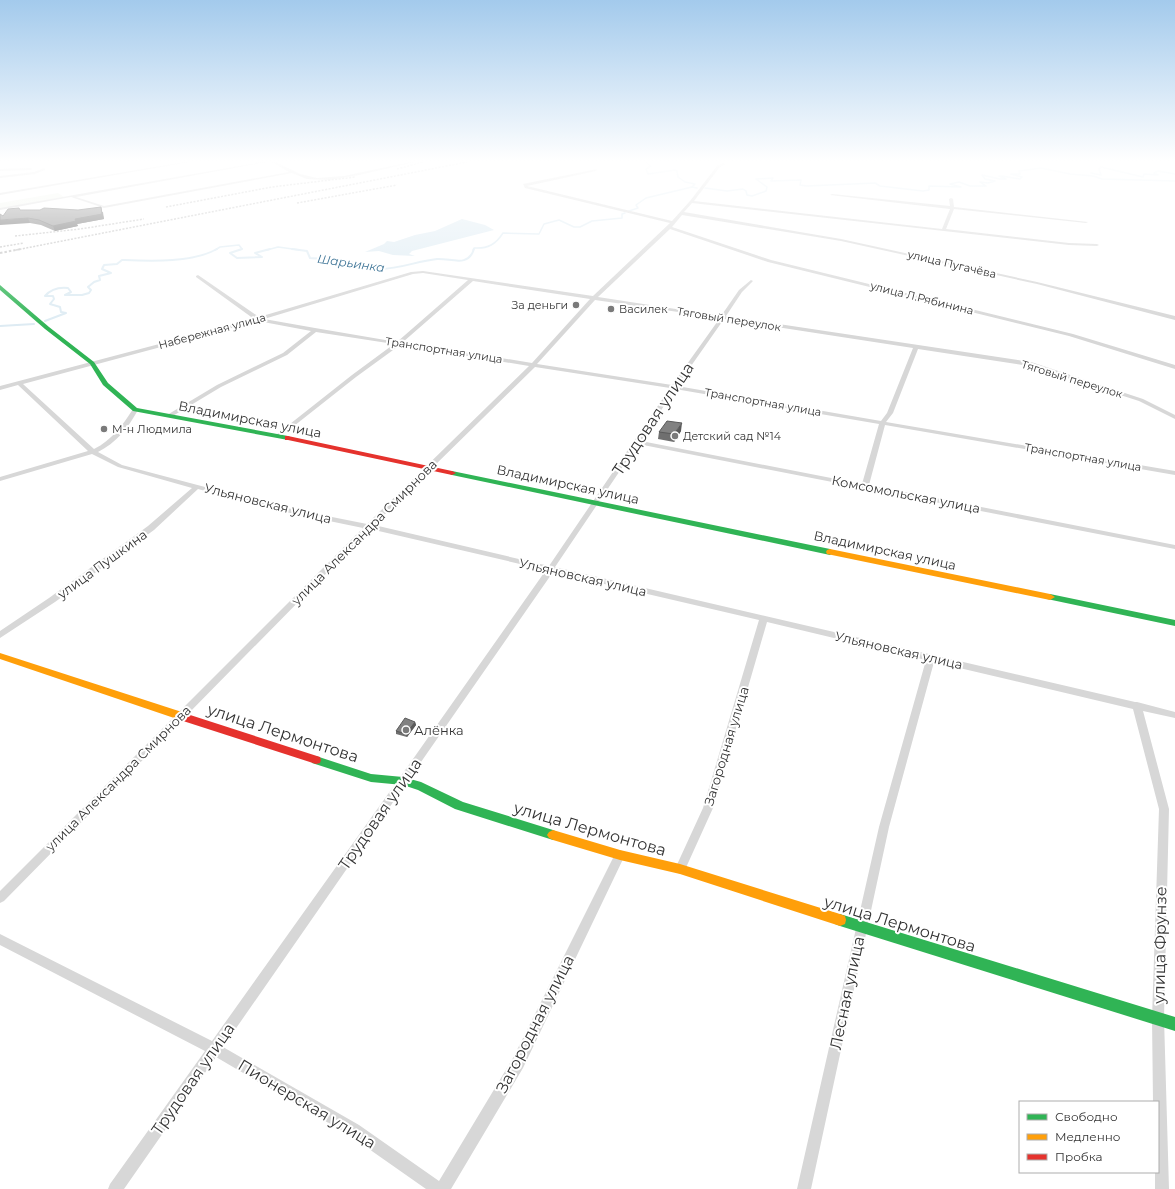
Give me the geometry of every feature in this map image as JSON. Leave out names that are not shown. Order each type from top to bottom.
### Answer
[{"type":"street","name":"улица Л.Рябинина","points":[[642,217],[671,225],[770,261],[1075,336],[1175,367]]},
{"type":"street","name":"улица Александра Смирнова","points":[[0,898],[368,526],[534,364],[593,299],[677,217]]},
{"type":"street","name":"улица Пугачёва","points":[[702,217],[841,240],[1037,283],[1175,318]]},
{"type":"street","points":[[831,217],[1097,246]]},
{"type":"street","points":[[944,230],[949,217]]},
{"type":"street","points":[[1043,217],[1086,222]]},
{"type":"street","name":"Тяговый переулок","points":[[423,272],[916,348],[1031,364],[1141,400],[1175,417]]},
{"type":"street","name":"Набережная улица","points":[[0,388],[20,384],[92,363],[258,319],[413,273],[423,272]]},
{"type":"street","name":"Транспортная улица","points":[[198,276],[258,319],[314,330],[399,342],[882,422],[1175,473]]},
{"type":"street","points":[[278,436],[399,342],[472,279]]},
{"type":"street","name":"Трудовая улица","points":[[115,1189],[403,781],[595,504],[673,387],[723,318],[740,288],[751,281]]},
{"type":"street","points":[[0,287],[47,328],[92,363],[105,384],[135,410],[121,433],[105,446],[93,452],[0,479]]},
{"type":"street","points":[[168,416],[219,386],[285,354],[314,330]]},
{"type":"street","points":[[865,486],[882,422],[890,413],[916,348]]},
{"type":"street","name":"Ульяновская улица","points":[[20,384],[93,452],[120,466],[276,508],[368,526],[549,570],[1175,715]]},
{"type":"street","name":"Владимирская улица","points":[[135,410],[278,436],[595,504],[1175,622]]},
{"type":"street","name":"Комсомольская улица","points":[[636,442],[1175,547]]},
{"type":"street","name":"улица Пушкина","points":[[0,635],[52,600],[151,528],[198,486]]},
{"type":"street","name":"Загородная улица","points":[[680,869],[708,808],[764,619]]},
{"type":"street","name":"улица Лермонтова","points":[[0,656],[371,778],[403,781],[421,786],[459,806],[620,854],[680,869],[861,928],[1175,1024]]},
{"type":"street","name":"Лесная улица","points":[[804,1189],[884,827],[931,658]]},
{"type":"street","name":"улица Фрунзе","points":[[1136,705],[1164,809],[1158,1018],[1162,1189]]},
{"type":"street","name":"Загородная улица","points":[[443,1189],[518,1063],[620,854]]},
{"type":"street","name":"Пионерская улица","points":[[0,939],[214,1049],[354,1130],[438,1189]]},
{"type":"shaded area","points":[[462,219],[485,225],[494,230],[412,251],[409,254],[415,256],[393,255],[379,251],[365,252],[384,244],[387,241],[394,242],[415,235],[435,231]]},
{"type":"building","points":[[0,217],[83,217],[75,219],[76,221],[53,226],[39,220],[28,218],[0,220]]},
{"type":"building","points":[[667,421],[682,423],[674,434],[659,432]]},
{"type":"building","name":"Алёнка","points":[[405,718],[415,722],[406,734],[396,731]]},
{"type":"waterway","name":"Шарьинка","points":[[473,250],[474,248],[483,248],[491,245],[503,233],[539,234],[544,224],[559,220],[574,227],[580,227],[592,221],[622,217]]},
{"type":"waterway","name":"Шарьинка","points":[[215,250],[220,247],[239,245],[242,249],[230,253],[237,258],[262,257],[255,253],[270,249]]},
{"type":"waterway","name":"Шарьинка","points":[[267,250],[278,247],[300,250]]},
{"type":"waterway","name":"Шарьинка","points":[[292,249],[307,251],[310,258],[344,260],[375,269],[395,268],[437,259],[463,260],[468,258],[474,249]]},
{"type":"waterway","name":"Шарьинка","points":[[45,321],[66,313],[61,312],[60,307],[50,304],[54,299],[53,296],[45,296],[47,294],[58,288],[68,288],[71,292],[65,295],[82,295],[89,293],[91,290],[88,287],[94,282],[100,280],[99,276],[111,273],[102,269],[104,265],[117,264],[122,260],[158,261],[183,259],[207,254],[215,250]]},
{"type":"waterway","name":"Шарьинка","points":[[0,326],[34,324]]},
{"type":"railway","points":[[16,250],[183,217]]},
{"type":"railway","points":[[15,236],[80,229],[144,219]]},
{"type":"railway","points":[[0,247],[24,243]]},
{"type":"railway","points":[[0,253],[21,249]]},
{"type":"traffic: fast","points":[[0,287],[47,328],[92,363],[105,384],[135,410],[288,438]]},
{"type":"traffic: fast","points":[[452,473],[830,552]]},
{"type":"traffic: fast","points":[[1050,597],[1175,623]]},
{"type":"traffic: fast","points":[[316,760],[371,778],[403,781],[421,786],[459,806],[553,835]]},
{"type":"traffic: fast","points":[[840,920],[1175,1024]]},
{"type":"traffic: slow","points":[[830,552],[1050,597]]},
{"type":"traffic: slow","points":[[0,656],[184,717]]},
{"type":"traffic: slow","points":[[553,835],[620,855],[680,869],[840,920]]},
{"type":"traffic: jam","points":[[288,438],[452,473]]},
{"type":"traffic: jam","points":[[184,717],[316,760]]},
{"type":"place","name":"За деньги","points":[[576,305]]},
{"type":"place","name":"Василек","points":[[611,309]]},
{"type":"place","name":"М-н Людмила","points":[[104,429]]},
{"type":"place","name":"Детский сад №14","points":[[675,436]]},
{"type":"place","name":"Алёнка","points":[[406,730]]}]
